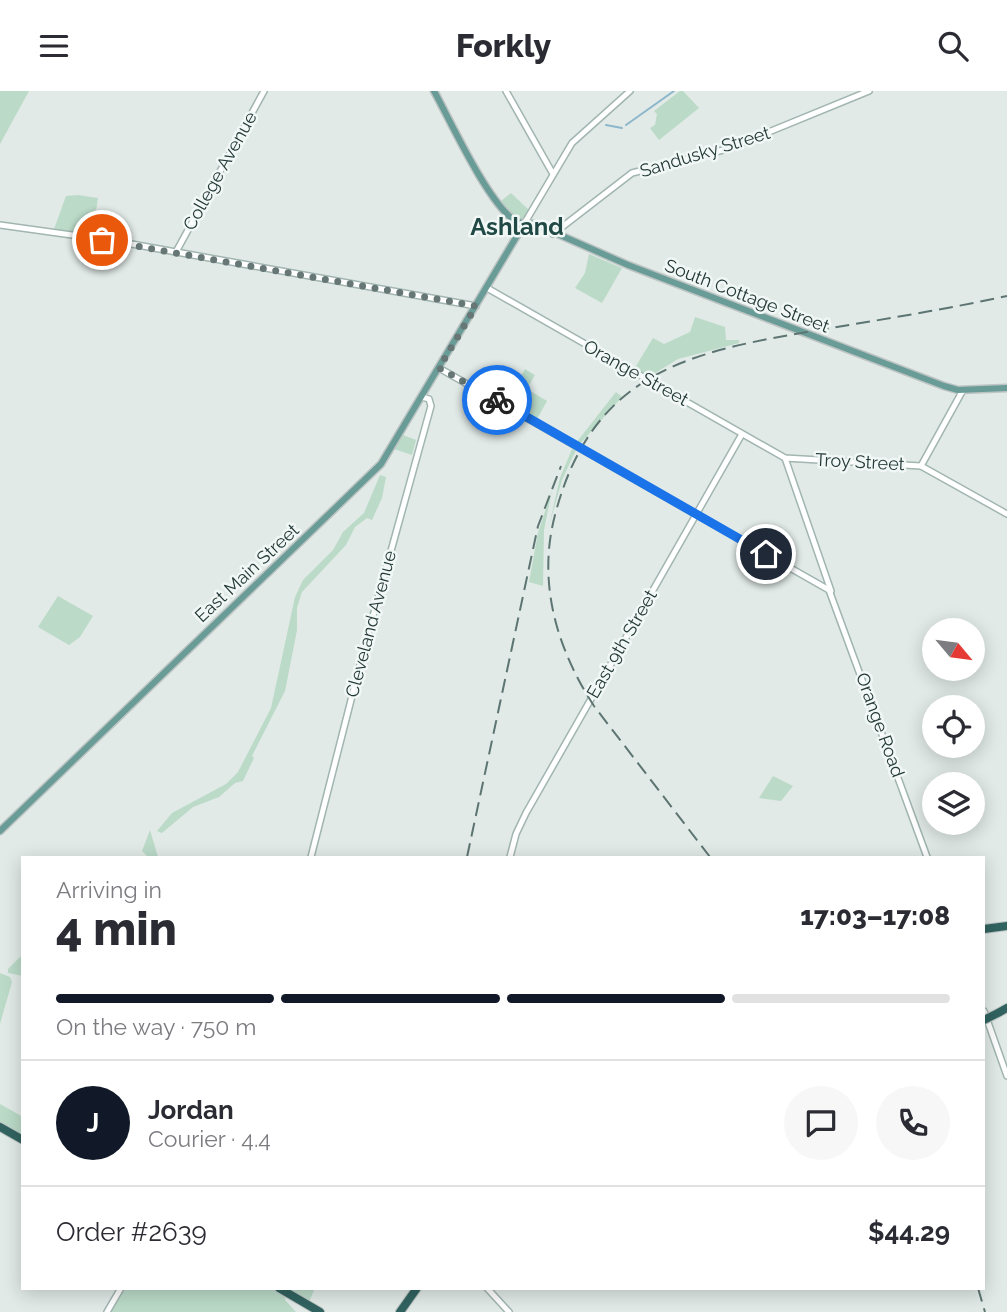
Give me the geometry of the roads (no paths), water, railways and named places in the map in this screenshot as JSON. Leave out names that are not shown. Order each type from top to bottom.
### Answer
[{"type":"highway","points":[[985,929],[1007,926]]},
{"type":"highway","points":[[985,1020],[1007,1008]]},
{"type":"highway","points":[[0,1127],[21,1139]]},
{"type":"highway","points":[[282,1290],[320,1312]]},
{"type":"highway","points":[[401,1310],[416,1290]]},
{"type":"main road","name":"College Avenue","points":[[176,252],[264,91]]},
{"type":"main road","points":[[434,91],[495,198],[510,217],[524,224],[578,136],[630,91]]},
{"type":"main road","points":[[506,91],[553,174]]},
{"type":"main road","name":"Sandusky Street","points":[[553,233],[632,173],[740,145],[869,91]]},
{"type":"main road","name":"South Cottage Street","points":[[524,224],[532,223],[760,317],[944,386],[963,390],[1007,387]]},
{"type":"main road","name":"East Main Street","points":[[0,831],[373,473],[386,457],[524,224]]},
{"type":"main road","points":[[0,225],[176,252],[476,306]]},
{"type":"main road","name":"Orange Street","points":[[487,288],[785,458]]},
{"type":"main road","points":[[439,368],[831,591]]},
{"type":"main road","points":[[921,466],[963,390]]},
{"type":"main road","name":"Cleveland Avenue","points":[[312,856],[395,533],[431,406],[429,399],[422,397]]},
{"type":"main road","name":"East 9th Street","points":[[510,856],[516,834],[526,813],[742,434]]},
{"type":"main road","name":"Troy Street","points":[[785,458],[921,466],[1007,514]]},
{"type":"main road","name":"Orange Road","points":[[785,458],[927,856]]},
{"type":"main road","points":[[985,1014],[1007,1076]]},
{"type":"main road","points":[[107,1312],[120,1290]]},
{"type":"main road","points":[[489,1290],[507,1309]]},
{"type":"waterway","points":[[626,125],[674,91]]},
{"type":"waterway","points":[[606,125],[622,128]]},
{"type":"railway","points":[[709,856],[594,706],[570,662],[561,638],[554,615],[548,566],[555,515],[572,466],[595,427],[622,398],[655,375],[692,359],[777,337],[1007,296]]},
{"type":"railway","points":[[467,856],[538,526],[561,466]]},
{"type":"railway","points":[[979,1290],[985,1312]]},
{"type":"district","name":"Ashland","points":[[517,227]]}]
